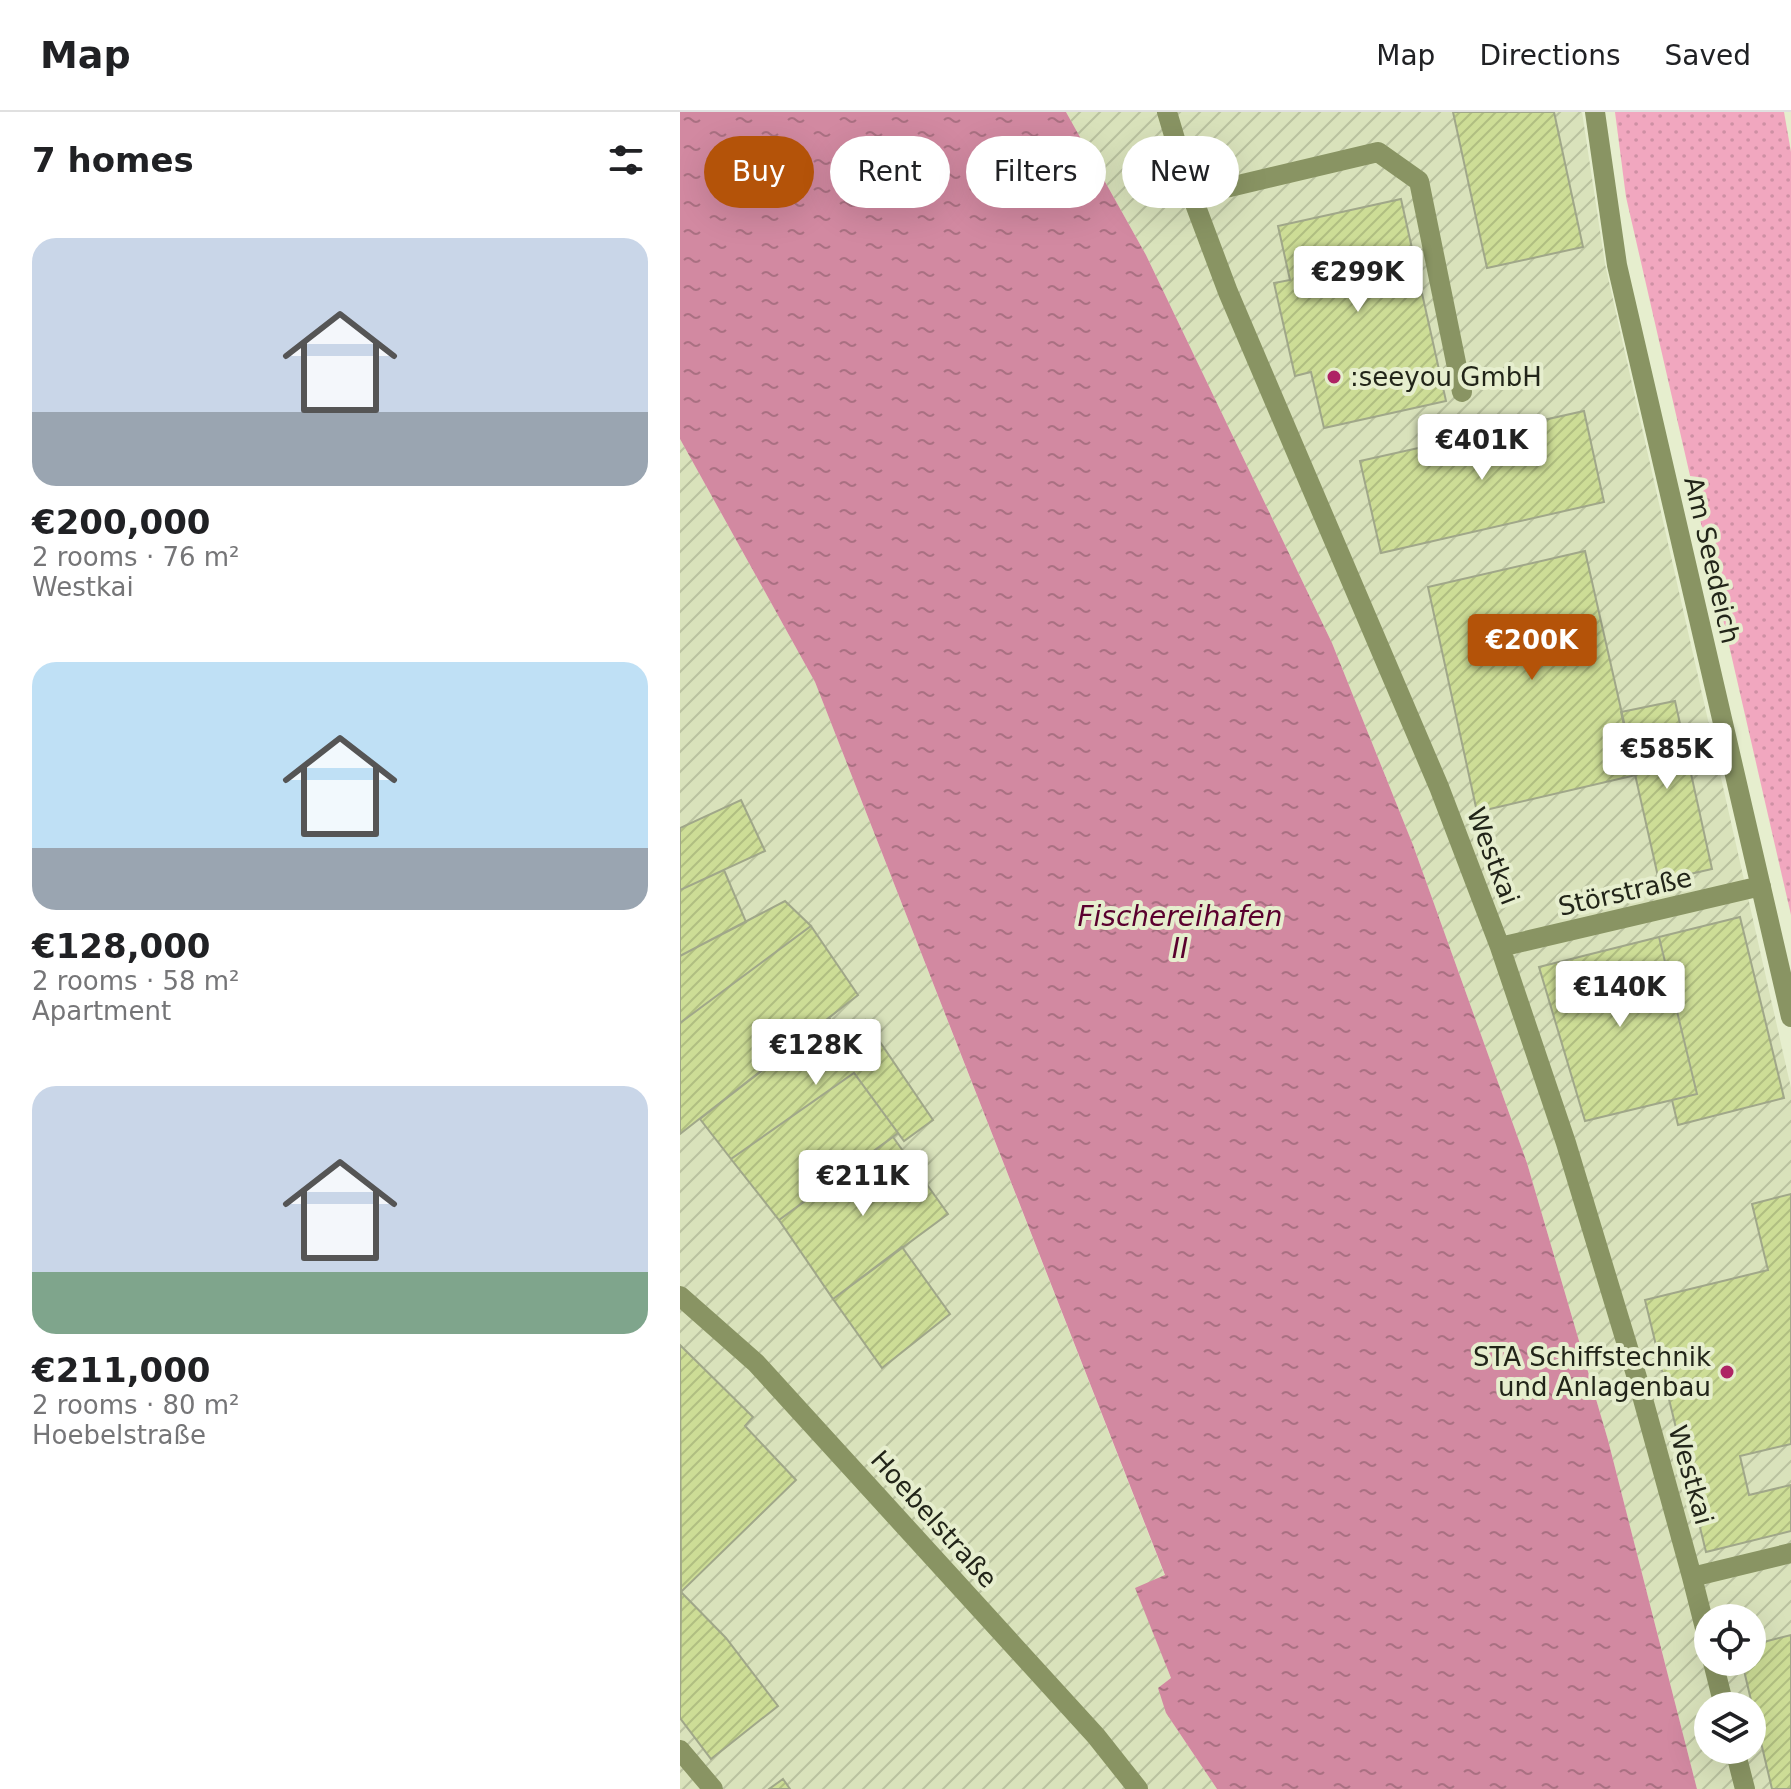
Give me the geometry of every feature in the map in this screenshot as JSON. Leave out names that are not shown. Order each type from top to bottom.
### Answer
[{"type":"street","name":"Westkai","points":[[1167,112],[1174,136]]},
{"type":"street","name":"Am Seedeich","points":[[1595,112],[1617,265],[1791,1017]]},
{"type":"street","points":[[1239,185],[1378,152],[1419,181],[1462,392]]},
{"type":"street","name":"Westkai","points":[[1196,208],[1228,292],[1439,787],[1500,947],[1566,1143],[1638,1381],[1699,1604]]},
{"type":"street","name":"Störstraße","points":[[1500,947],[1761,886]]},
{"type":"street","name":"Hoebelstraße","points":[[680,1296],[756,1363],[1096,1736],[1138,1789]]},
{"type":"street","points":[[1692,1577],[1791,1553]]},
{"type":"street","points":[[680,1750],[713,1789]]},
{"type":"street","points":[[1739,1764],[1745,1789]]},
{"type":"shaded area","points":[[1066,112],[1582,112],[1605,264],[1791,1088],[1791,1789],[1697,1789],[1608,1440],[1527,1163],[1413,845],[1332,643],[1146,255],[1106,184],[1106,136],[1079,136]]},
{"type":"shaded area","points":[[1615,112],[1784,112],[1791,152],[1791,915],[1626,197]]},
{"type":"shaded area","points":[[680,439],[815,682],[1165,1576],[1136,1589],[1171,1678],[1166,1713],[1217,1789],[680,1789]]},
{"type":"water","name":"Fischereihafen II","points":[[680,112],[1066,112],[1079,136],[966,136],[966,208],[1106,208],[1106,184],[1146,255],[1332,643],[1413,845],[1527,1163],[1608,1440],[1697,1789],[1217,1789],[1166,1713],[1158,1688],[1171,1678],[1135,1588],[1165,1575],[815,682],[680,439]]},
{"type":"building","points":[[1453,112],[1554,112],[1583,247],[1487,268]]},
{"type":"building","points":[[1401,199],[1446,401],[1324,428],[1311,372],[1295,376],[1274,283],[1290,280],[1278,226]]},
{"type":"building","points":[[1584,411],[1604,502],[1381,553],[1360,461]]},
{"type":"building","points":[[1585,551],[1636,775],[1477,812],[1428,587]]},
{"type":"building","points":[[1675,701],[1712,869],[1659,881],[1621,712]]},
{"type":"building","points":[[741,800],[765,851],[680,890],[680,828]]},
{"type":"building","points":[[724,870],[746,922],[680,956],[680,890]]},
{"type":"building","points":[[785,901],[811,926],[680,1023],[680,956]]},
{"type":"building","points":[[1740,917],[1784,1098],[1678,1125],[1672,1100],[1697,1094],[1659,937]]},
{"type":"building","points":[[811,926],[858,995],[680,1134],[680,1023]]},
{"type":"building","points":[[1659,937],[1697,1094],[1585,1121],[1539,967]]},
{"type":"building","points":[[829,1018],[844,1036],[865,1020],[933,1120],[904,1141],[854,1073],[731,1159],[700,1119]]},
{"type":"building","points":[[854,1073],[898,1133],[779,1220],[731,1159]]},
{"type":"building","points":[[893,1137],[948,1214],[833,1299],[779,1220]]},
{"type":"building","name":"STA Schiffstechnik und Anlagenbau","points":[[1791,1194],[1791,1444],[1740,1456],[1749,1495],[1791,1485],[1791,1531],[1706,1552],[1645,1300],[1768,1270],[1752,1204]]},
{"type":"building","points":[[902,1247],[950,1314],[882,1368],[833,1299]]},
{"type":"building","points":[[680,1345],[753,1417],[745,1426],[796,1480],[681,1592]]},
{"type":"building","points":[[681,1592],[726,1638],[778,1706],[711,1759],[680,1718]]},
{"type":"building","points":[[1791,1635],[1791,1789],[1772,1789],[1766,1764],[1766,1692],[1749,1692],[1745,1676],[1766,1676],[1766,1641]]},
{"type":"building","points":[[783,1779],[790,1789],[769,1789]]},
{"type":"place","name":":seeyou GmbH","points":[[1334,377]]},
{"type":"place","name":"STA Schiffstechnik und Anlagenbau","points":[[1727,1372]]}]
